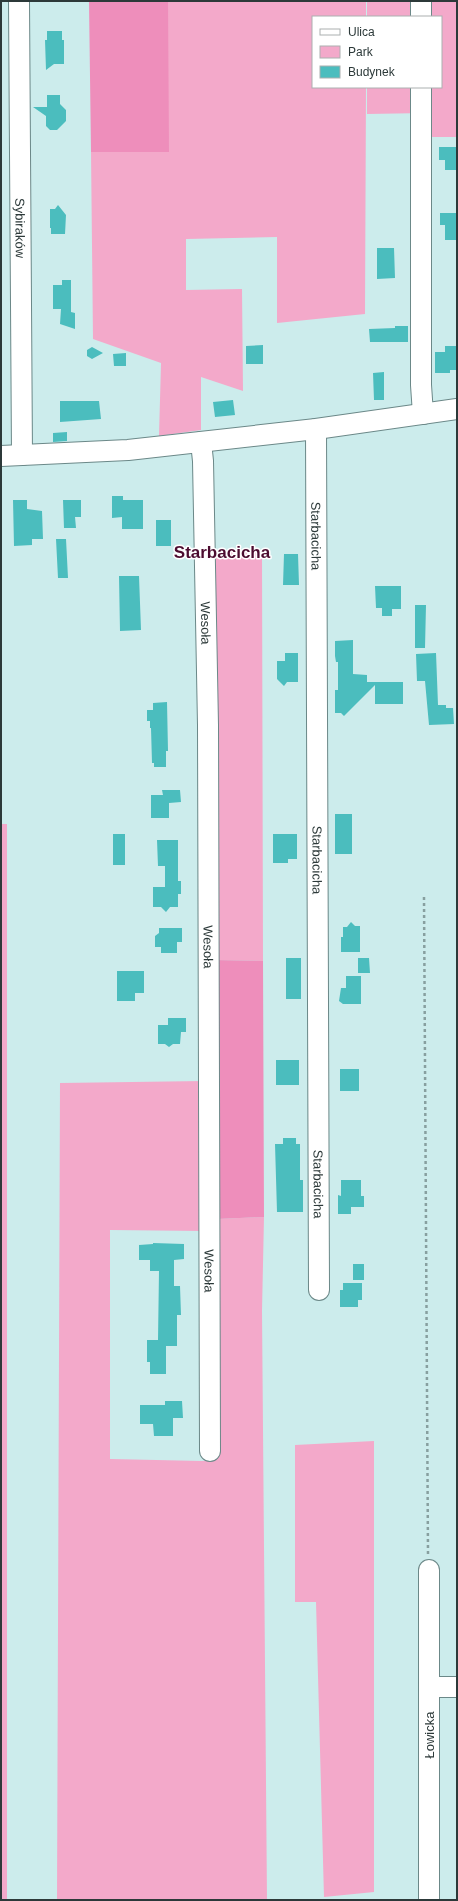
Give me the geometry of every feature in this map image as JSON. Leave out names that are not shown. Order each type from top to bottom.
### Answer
[{"type":"street","name":"Sybiraków","points":[[19,1],[22,455]]},
{"type":"street","points":[[421,1],[421,16]]},
{"type":"street","points":[[418,414],[421,384],[421,88]]},
{"type":"street","points":[[411,186],[418,414]]},
{"type":"street","points":[[1,456],[128,450],[316,429],[457,409]]},
{"type":"street","name":"Starbacicha","points":[[316,429],[319,1290]]},
{"type":"street","name":"Wesoła","points":[[201,442],[203,461],[208,733],[210,1451]]},
{"type":"street","name":"Łowicka","points":[[428,1570],[429,1900]]},
{"type":"street","points":[[428,1687],[457,1687]]},
{"type":"path","points":[[424,897],[428,1570]]},
{"type":"green space","points":[[158,1],[366,1],[366,16],[312,16],[312,88],[366,88],[365,314],[277,323],[277,237],[186,239],[186,290],[242,289],[243,391],[201,377],[201,430],[159,436],[161,363],[93,339],[91,152],[169,151]]},
{"type":"green space","points":[[367,1],[457,1],[457,137],[427,137],[426,113],[367,114],[367,88],[442,88],[442,16],[367,16]]},
{"type":"green space","points":[[262,551],[263,961],[214,960],[214,552]]},
{"type":"green space","points":[[1,824],[7,824],[7,1900],[1,1900]]},
{"type":"green space","points":[[204,1081],[204,1231],[110,1230],[110,1459],[215,1460],[217,1219],[264,1217],[262,1311],[267,1900],[57,1900],[60,1083]]},
{"type":"green space","points":[[374,1441],[374,1892],[324,1897],[316,1602],[295,1602],[295,1445]]},
{"type":"shaded area","points":[[89,1],[168,1],[169,152],[91,152]]},
{"type":"shaded area","points":[[214,960],[263,961],[264,1217],[217,1219]]},
{"type":"building","points":[[47,31],[62,31],[62,40],[64,40],[64,64],[54,64],[46,70],[45,40],[47,40]]},
{"type":"building","points":[[47,95],[60,95],[60,104],[66,110],[66,121],[57,130],[50,130],[46,126],[46,116],[33,107],[47,107]]},
{"type":"building","points":[[439,147],[457,147],[457,170],[445,170],[445,160],[439,160]]},
{"type":"building","points":[[58,205],[66,215],[65,234],[51,234],[50,209],[55,209]]},
{"type":"building","points":[[440,213],[457,213],[457,240],[445,240],[445,225],[440,225]]},
{"type":"building","points":[[377,248],[394,248],[395,278],[377,279]]},
{"type":"building","points":[[62,280],[71,280],[71,312],[75,313],[75,329],[60,324],[61,309],[53,309],[53,285],[62,285]]},
{"type":"building","points":[[395,326],[408,326],[408,342],[370,342],[369,329],[395,328]]},
{"type":"building","points":[[263,345],[263,364],[246,364],[246,346]]},
{"type":"building","points":[[445,346],[457,346],[457,370],[450,370],[450,373],[435,373],[435,352],[445,352]]},
{"type":"building","points":[[92,347],[103,353],[92,359],[87,356],[87,350]]},
{"type":"building","points":[[126,353],[126,366],[114,366],[113,354]]},
{"type":"building","points":[[384,372],[384,400],[374,400],[373,373]]},
{"type":"building","points":[[233,400],[235,415],[215,417],[213,402]]},
{"type":"building","points":[[60,401],[99,401],[101,419],[60,422]]},
{"type":"building","points":[[67,432],[67,441],[53,442],[53,433]]},
{"type":"building","points":[[112,496],[123,496],[123,500],[143,500],[143,529],[122,529],[122,517],[112,518]]},
{"type":"building","points":[[13,500],[27,500],[27,509],[42,511],[43,539],[32,539],[32,545],[14,546]]},
{"type":"building","points":[[63,500],[81,500],[81,517],[75,517],[76,528],[64,528]]},
{"type":"building","points":[[156,520],[171,520],[171,546],[156,546]]},
{"type":"building","points":[[56,539],[66,539],[68,578],[58,578]]},
{"type":"building","points":[[284,554],[298,554],[299,585],[283,585]]},
{"type":"building","points":[[119,576],[139,576],[141,630],[120,631]]},
{"type":"building","points":[[375,586],[401,586],[401,609],[392,609],[392,616],[382,616],[382,608],[376,608]]},
{"type":"building","points":[[415,605],[426,605],[425,648],[415,648]]},
{"type":"building","points":[[353,640],[353,674],[367,675],[367,682],[403,682],[403,704],[375,704],[375,685],[344,716],[341,713],[335,713],[335,690],[338,690],[338,662],[336,662],[335,656],[335,641]]},
{"type":"building","points":[[285,653],[298,653],[298,682],[287,682],[284,686],[277,679],[277,661],[285,661]]},
{"type":"building","points":[[436,653],[438,705],[446,705],[446,708],[453,708],[454,724],[429,725],[425,681],[417,681],[416,654]]},
{"type":"building","points":[[167,702],[168,751],[166,751],[166,767],[154,767],[154,763],[152,763],[151,728],[150,721],[147,721],[147,710],[153,710],[153,703]]},
{"type":"building","points":[[162,790],[180,790],[181,802],[169,803],[169,818],[151,818],[151,795],[163,795]]},
{"type":"building","points":[[335,814],[352,814],[352,854],[335,854]]},
{"type":"building","points":[[113,834],[125,834],[125,865],[113,865]]},
{"type":"building","points":[[273,834],[297,834],[297,859],[288,859],[288,863],[273,863]]},
{"type":"building","points":[[157,840],[178,840],[178,881],[181,881],[181,894],[178,894],[178,907],[170,907],[166,912],[161,907],[153,907],[153,887],[165,887],[165,866],[158,866]]},
{"type":"building","points":[[351,922],[355,926],[360,926],[360,952],[341,952],[343,927],[347,927]]},
{"type":"building","points":[[159,928],[182,928],[182,942],[177,942],[177,953],[161,953],[161,947],[155,947],[155,936],[159,933]]},
{"type":"building","points":[[286,958],[301,958],[301,999],[286,999]]},
{"type":"building","points":[[358,958],[369,958],[370,973],[358,973]]},
{"type":"building","points":[[117,971],[144,971],[144,993],[135,993],[135,1001],[117,1001]]},
{"type":"building","points":[[346,976],[361,976],[361,1004],[343,1004],[339,1001],[341,988],[346,988]]},
{"type":"building","points":[[168,1018],[186,1018],[186,1032],[181,1032],[180,1044],[173,1044],[169,1047],[165,1044],[158,1044],[158,1025],[168,1025]]},
{"type":"building","points":[[276,1060],[299,1060],[299,1085],[276,1085]]},
{"type":"building","points":[[340,1069],[359,1069],[359,1091],[340,1091]]},
{"type":"building","points":[[283,1138],[296,1138],[296,1144],[300,1144],[300,1180],[303,1180],[303,1212],[277,1212],[275,1144],[283,1144]]},
{"type":"building","points":[[341,1180],[361,1180],[361,1196],[364,1196],[364,1207],[351,1207],[351,1214],[338,1214],[338,1195],[341,1196]]},
{"type":"building","points":[[153,1243],[184,1244],[184,1259],[174,1260],[174,1286],[180,1286],[181,1315],[177,1315],[177,1346],[166,1346],[166,1374],[150,1374],[150,1362],[147,1362],[147,1340],[158,1340],[159,1271],[150,1271],[150,1260],[139,1260],[139,1245]]},
{"type":"building","points":[[353,1264],[364,1264],[364,1280],[353,1280]]},
{"type":"building","points":[[343,1283],[362,1283],[362,1300],[358,1300],[358,1307],[340,1307],[340,1290],[343,1290]]},
{"type":"building","points":[[165,1401],[182,1401],[183,1418],[173,1418],[173,1436],[154,1436],[153,1424],[140,1424],[140,1405],[165,1405]]},
{"type":"district","name":"Starbacicha","points":[[222,552]]}]
